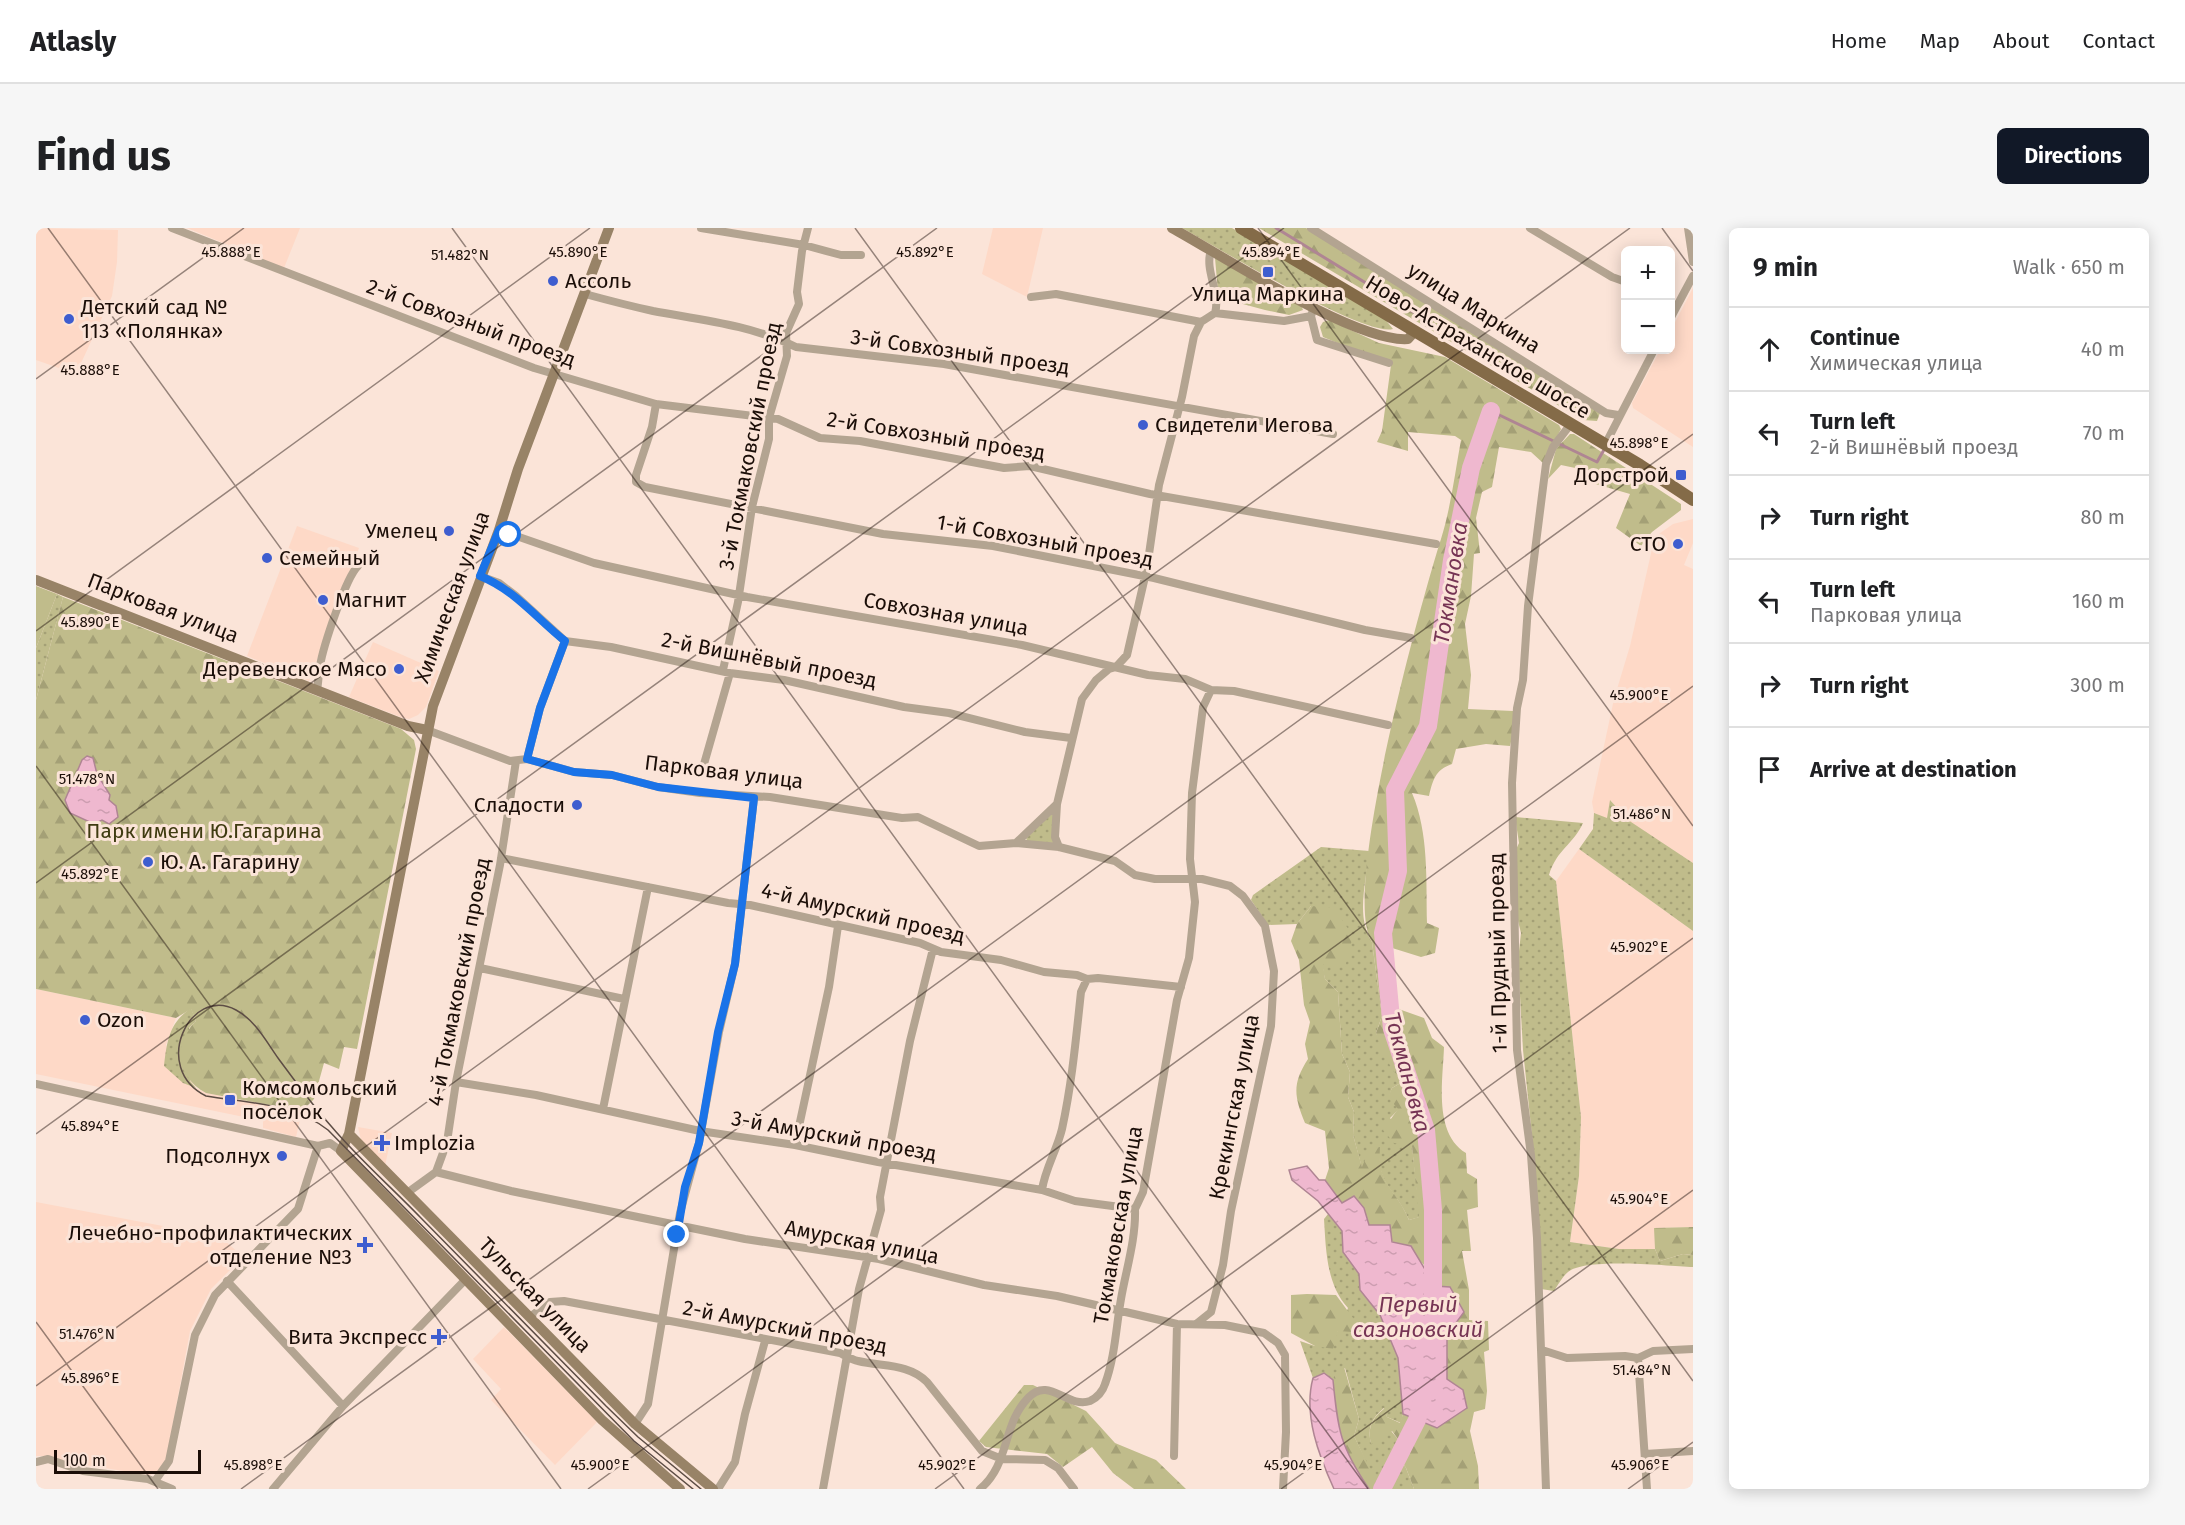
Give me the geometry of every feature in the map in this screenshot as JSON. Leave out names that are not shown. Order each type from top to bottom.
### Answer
[{"type":"main road","name":"Ново-Астраханское шоссе","points":[[1241,228],[1693,500]]},
{"type":"street","name":"2-й Совхозный проезд","points":[[172,228],[332,292],[554,373],[656,404],[769,418],[820,438],[860,441],[1004,468],[1030,466],[1158,494],[1436,544]]},
{"type":"street","name":"Химическая улица","points":[[350,1134],[433,706],[499,530],[518,469],[609,228]]},
{"type":"street","points":[[701,228],[804,245],[841,255],[861,255]]},
{"type":"street","name":"3-й Токмаковский проезд","points":[[704,764],[727,672],[753,507],[770,440],[769,418],[788,356],[785,340],[799,304],[798,292],[808,228]]},
{"type":"street","points":[[1172,228],[1313,311],[1394,340],[1408,339],[1415,331]]},
{"type":"street","name":"улица Маркина","points":[[1311,228],[1606,413],[1618,415]]},
{"type":"street","points":[[1530,228],[1590,265],[1621,280]]},
{"type":"street","points":[[1688,228],[1693,262]]},
{"type":"street","points":[[1211,250],[1208,258],[1218,301],[1215,313]]},
{"type":"street","points":[[1675,312],[1693,276]]},
{"type":"street","name":"3-й Совхозный проезд","points":[[585,294],[651,310],[754,330],[796,346],[944,364],[1333,434]]},
{"type":"street","points":[[1031,297],[1056,294],[1201,322]]},
{"type":"street","points":[[1675,300],[1680,303]]},
{"type":"street","points":[[1059,847],[1055,837],[1057,804],[1082,699],[1096,680],[1109,669],[1116,667],[1127,655],[1145,576],[1158,494],[1194,336],[1201,322],[1215,313],[1284,321],[1313,311]]},
{"type":"street","points":[[1313,311],[1317,340],[1389,363]]},
{"type":"street","points":[[1605,445],[1618,415],[1652,354]]},
{"type":"street","name":"1-й Совхозный проезд","points":[[656,404],[652,427],[637,468],[636,482],[700,500],[753,507],[883,534],[993,546],[1145,576],[1365,630],[1411,638]]},
{"type":"street","name":"1-й Прудный проезд","points":[[1546,1489],[1542,1350],[1531,1155],[1517,1050],[1512,783],[1528,606],[1546,464],[1553,447],[1570,425]]},
{"type":"street","name":"Совхозная улица","points":[[499,530],[594,564],[738,594],[1022,645],[1148,675],[1185,679],[1211,690],[1234,691],[1388,725]]},
{"type":"street","points":[[317,689],[319,668],[334,620],[352,572],[358,566]]},
{"type":"street","points":[[480,576],[499,583],[565,641],[540,708],[527,759]]},
{"type":"street","name":"Парковая улица","points":[[36,580],[408,726],[427,730],[516,761],[527,759],[574,772],[612,775],[658,787],[754,798],[770,797],[902,818],[918,817],[979,846],[1016,843],[1059,847],[1115,861],[1135,875],[1155,879],[1192,878],[1230,886],[1243,896]]},
{"type":"street","name":"2-й Вишнёвый проезд","points":[[565,641],[611,647],[727,672],[784,680],[904,707],[949,713],[1025,732],[1071,738]]},
{"type":"street","name":"Токмаковская улица","points":[[980,1489],[993,1478],[1018,1412],[1028,1397],[1039,1389],[1048,1388],[1084,1402],[1098,1395],[1105,1386],[1135,1209],[1143,1192],[1181,987],[1189,958],[1195,890],[1190,848],[1196,744],[1202,726],[1203,707],[1211,690]]},
{"type":"street","name":"4-й Токмаковский проезд","points":[[436,1172],[447,1142],[456,1082],[501,858],[516,761]]},
{"type":"street","points":[[635,1424],[648,1404],[678,1223],[700,1131],[718,1032],[735,964],[754,798]]},
{"type":"street","points":[[1016,843],[1057,804]]},
{"type":"street","name":"4-й Амурский проезд","points":[[501,858],[740,905],[920,943],[933,949],[1001,960],[1044,972],[1077,975],[1087,979],[1098,978],[1181,987]]},
{"type":"street","points":[[603,1109],[648,887]]},
{"type":"street","name":"Крекингская улица","points":[[1196,1324],[1211,1312],[1222,1265],[1231,1211],[1270,1026],[1275,986],[1272,952],[1265,926],[1243,896]]},
{"type":"street","points":[[795,1145],[829,987],[838,926]]},
{"type":"street","points":[[823,1489],[849,1357],[859,1289],[881,1210],[880,1197],[910,1041],[933,949]]},
{"type":"street","points":[[480,968],[624,999]]},
{"type":"street","points":[[1042,1190],[1044,1179],[1057,1150],[1070,1092],[1081,992],[1087,979]]},
{"type":"street","name":"3-й Амурский проезд","points":[[456,1082],[603,1109],[700,1131],[795,1145],[887,1164],[1042,1190],[1075,1201],[1135,1209]]},
{"type":"street","points":[[36,1084],[318,1146],[330,1143],[341,1151],[350,1134]]},
{"type":"street","name":"Тульская улица","points":[[350,1134],[635,1424],[713,1489]]},
{"type":"street","points":[[155,1481],[170,1461],[195,1335],[215,1294],[298,1209],[318,1146]]},
{"type":"street","name":"Тульская улица","points":[[341,1151],[602,1420],[680,1489]]},
{"type":"street","points":[[407,1193],[436,1172]]},
{"type":"street","name":"Амурская улица","points":[[436,1172],[511,1191],[678,1223],[745,1239],[868,1258],[984,1285],[1058,1296],[1177,1324],[1245,1327],[1264,1333],[1278,1343],[1285,1355],[1287,1371],[1283,1489]]},
{"type":"street","points":[[273,1489],[343,1406],[465,1280]]},
{"type":"street","points":[[227,1281],[343,1406]]},
{"type":"street","name":"2-й Амурский проезд","points":[[530,1317],[550,1302],[564,1301],[765,1341],[840,1353],[854,1361],[906,1368],[918,1373],[982,1451],[1002,1459]]},
{"type":"street","points":[[1174,1456],[1177,1324]]},
{"type":"street","points":[[718,1489],[735,1462],[745,1414],[765,1341]]},
{"type":"street","points":[[1542,1350],[1567,1358],[1625,1356],[1638,1358],[1653,1351],[1693,1349]]},
{"type":"street","points":[[1638,1358],[1647,1489]]},
{"type":"street","points":[[1645,1454],[1693,1450]]},
{"type":"street","points":[[36,1462],[48,1459],[83,1471],[155,1481],[161,1486],[172,1489]]},
{"type":"street","points":[[1002,1459],[1045,1460],[1058,1468],[1074,1489]]},
{"type":"shaded area","name":"Детский сад № 113 «Полянка»","points":[[36,228],[118,230],[117,262],[112,296],[76,374],[36,360]]},
{"type":"shaded area","points":[[187,228],[300,228],[284,268]]},
{"type":"shaded area","points":[[993,228],[1043,228],[1027,297],[982,274]]},
{"type":"shaded area","points":[[1693,288],[1693,447],[1633,408],[1632,403],[1658,354],[1675,354],[1675,322]]},
{"type":"shaded area","points":[[1693,519],[1693,543],[1684,565],[1693,569],[1693,863],[1627,820],[1611,801],[1607,819],[1594,813],[1592,802],[1614,699],[1630,646],[1656,536],[1673,524]]},
{"type":"shaded area","points":[[297,526],[359,548],[309,681],[247,656]]},
{"type":"shaded area","points":[[373,642],[439,671],[426,707],[418,715],[409,719],[403,718],[349,697]]},
{"type":"shaded area","points":[[1579,849],[1693,931],[1693,1227],[1655,1228],[1655,1249],[1619,1249],[1570,1242],[1579,1176],[1581,1117],[1556,881]]},
{"type":"shaded area","points":[[36,989],[176,1018],[166,1045],[196,1088],[206,1093],[302,1111],[296,1137],[263,1128],[263,1121],[36,1074]]},
{"type":"shaded area","points":[[358,1127],[392,1133],[385,1166],[361,1140]]},
{"type":"shaded area","points":[[36,1202],[221,1237],[243,1257],[211,1289],[190,1331],[166,1462],[160,1470],[150,1475],[78,1464],[48,1456],[36,1456]]},
{"type":"shaded area","points":[[504,1327],[597,1422],[555,1465],[491,1400],[501,1389],[473,1359]]},
{"type":"green space","points":[[1182,228],[1232,228],[1385,319],[1393,329],[1377,328],[1323,306]]},
{"type":"green space","points":[[1259,228],[1306,228],[1600,413],[1597,421],[1583,420]]},
{"type":"green space","points":[[1215,258],[1301,305],[1303,310],[1289,315],[1228,300],[1218,292]]},
{"type":"green space","points":[[1329,320],[1379,343],[1445,357],[1559,425],[1561,429],[1543,463],[1531,452],[1499,447],[1492,487],[1482,492],[1476,518],[1480,553],[1474,554],[1471,596],[1465,624],[1471,675],[1468,709],[1513,711],[1515,725],[1510,746],[1486,744],[1456,749],[1452,764],[1438,773],[1429,796],[1412,793],[1424,840],[1427,923],[1439,928],[1435,953],[1421,957],[1389,947],[1393,1007],[1424,1018],[1432,1038],[1444,1047],[1442,1105],[1444,1119],[1448,1133],[1466,1153],[1467,1173],[1477,1179],[1478,1207],[1467,1210],[1471,1251],[1462,1251],[1469,1290],[1469,1320],[1488,1321],[1489,1350],[1484,1352],[1487,1391],[1485,1409],[1474,1412],[1470,1431],[1478,1466],[1479,1489],[1414,1489],[1406,1468],[1397,1454],[1398,1439],[1392,1431],[1385,1438],[1371,1444],[1372,1424],[1385,1408],[1387,1417],[1400,1423],[1403,1414],[1437,1428],[1463,1390],[1447,1379],[1447,1351],[1442,1306],[1425,1266],[1369,1225],[1364,1208],[1354,1196],[1342,1204],[1325,1180],[1329,1168],[1325,1131],[1305,1123],[1296,1090],[1299,1076],[1308,1059],[1305,1044],[1310,1022],[1304,1005],[1299,960],[1291,941],[1297,924],[1311,906],[1334,908],[1353,936],[1345,967],[1323,964],[1325,979],[1338,992],[1342,1054],[1350,1072],[1348,1097],[1354,1112],[1353,1135],[1362,1167],[1370,1148],[1380,1147],[1381,1170],[1384,1179],[1409,1220],[1419,1217],[1412,1146],[1394,1143],[1383,1130],[1398,1109],[1388,1097],[1392,1088],[1404,1081],[1403,1076],[1395,1073],[1384,1056],[1376,1033],[1382,1016],[1372,942],[1365,914],[1366,868],[1374,810],[1387,746],[1417,622],[1448,515],[1461,440],[1455,436],[1408,432],[1408,451],[1377,442],[1382,431],[1391,365],[1323,337],[1320,327],[1323,322]]},
{"type":"green space","points":[[1570,434],[1574,434],[1681,504],[1681,510],[1652,532],[1641,546],[1616,528],[1630,494],[1578,479],[1580,469],[1561,465],[1548,479],[1556,449]]},
{"type":"green space","points":[[36,586],[57,594],[36,648]]},
{"type":"green space","points":[[57,594],[63,597],[36,700],[36,648]]},
{"type":"green space","name":"Парк имени Ю.Гагарина","points":[[63,597],[401,729],[414,740],[416,749],[357,1049],[344,1047],[339,1069],[324,1063],[314,1099],[302,1111],[206,1093],[196,1087],[184,1070],[181,1060],[183,1040],[196,1021],[191,1009],[176,1018],[36,989],[36,700]]},
{"type":"green space","points":[[1610,800],[1628,820],[1693,863],[1693,931],[1579,849],[1593,829],[1594,813],[1607,818]]},
{"type":"green space","points":[[1053,813],[1055,843],[1027,842],[1026,837]]},
{"type":"green space","points":[[1515,817],[1583,823],[1575,837],[1556,859],[1549,875],[1556,881],[1581,1117],[1579,1176],[1570,1242],[1619,1249],[1655,1249],[1660,1261],[1683,1254],[1693,1255],[1693,1267],[1608,1264],[1577,1267],[1568,1272],[1554,1291],[1541,1289],[1534,1155],[1523,1050],[1518,960],[1521,933],[1516,913],[1514,854],[1519,843]]},
{"type":"green space","points":[[1321,847],[1369,851],[1363,910],[1367,932],[1372,942],[1382,1016],[1376,1033],[1404,1081],[1392,1088],[1389,1097],[1399,1109],[1390,1118],[1412,1146],[1420,1217],[1409,1220],[1384,1179],[1379,1160],[1379,1147],[1362,1168],[1353,1135],[1354,1112],[1348,1097],[1350,1072],[1342,1054],[1338,992],[1325,979],[1311,906],[1297,924],[1268,925],[1251,900],[1253,895]]},
{"type":"green space","points":[[191,1008],[196,1021],[189,1028],[190,1081],[196,1088],[183,1083],[164,1066],[170,1033],[178,1020]]},
{"type":"green space","points":[[1328,1214],[1342,1231],[1343,1252],[1359,1274],[1360,1290],[1380,1315],[1398,1358],[1403,1414],[1401,1423],[1387,1417],[1384,1408],[1372,1424],[1371,1443],[1391,1431],[1398,1439],[1397,1454],[1406,1468],[1414,1489],[1380,1489],[1377,1486],[1354,1436],[1359,1419],[1345,1368],[1336,1373],[1333,1380],[1324,1373],[1313,1378],[1300,1341],[1315,1346],[1338,1331],[1348,1308],[1335,1288],[1328,1266],[1324,1219]]},
{"type":"green space","points":[[1693,1227],[1693,1255],[1683,1254],[1660,1261],[1655,1249],[1654,1228]]},
{"type":"green space","points":[[1291,1295],[1336,1295],[1356,1322],[1353,1332],[1338,1331],[1333,1349],[1315,1346],[1291,1333]]},
{"type":"green space","points":[[1344,1367],[1359,1419],[1354,1436],[1380,1489],[1369,1489],[1352,1462],[1342,1437],[1333,1380],[1335,1373]]},
{"type":"green space","points":[[1024,1385],[1033,1385],[1086,1411],[1115,1443],[1156,1460],[1186,1489],[1134,1489],[1113,1473],[1092,1447],[1063,1467],[1047,1454],[986,1447],[979,1441]]},
{"type":"water","points":[[87,756],[93,758],[97,774],[110,795],[109,800],[116,806],[118,817],[109,824],[102,820],[94,824],[70,813],[65,800],[82,760]]},
{"type":"water","name":"Первый сазоновский","points":[[1307,1166],[1319,1180],[1325,1180],[1342,1203],[1354,1196],[1364,1208],[1369,1225],[1390,1225],[1392,1242],[1411,1246],[1435,1286],[1450,1287],[1464,1312],[1447,1335],[1447,1379],[1463,1390],[1467,1408],[1437,1428],[1403,1414],[1398,1358],[1380,1315],[1360,1290],[1359,1274],[1343,1252],[1342,1231],[1318,1201],[1292,1180],[1289,1170]]},
{"type":"water","points":[[1324,1373],[1333,1380],[1339,1426],[1346,1449],[1369,1489],[1334,1489],[1323,1463],[1311,1421],[1310,1392],[1313,1378]]},
{"type":"waterway","points":[[1276,228],[1428,321]]},
{"type":"waterway","points":[[1491,411],[1597,462],[1605,448]]},
{"type":"waterway","name":"Токмановка","points":[[1433,1310],[1433,1210],[1426,1130],[1392,1029],[1383,933],[1398,871],[1395,790],[1428,726],[1452,560],[1471,468],[1491,411]]},
{"type":"waterway","name":"Токмановка","points":[[1382,1489],[1417,1420],[1423,1397]]},
{"type":"tram line","points":[[693,1489],[634,1441],[328,1130],[315,1121],[285,1109],[206,1096],[189,1083],[181,1067],[179,1050],[183,1033],[192,1019],[204,1009],[219,1005],[236,1010],[249,1019],[310,1101],[352,1150],[606,1406],[638,1437],[701,1489]]},
{"type":"place","name":"Улица Маркина","points":[[1268,272]]},
{"type":"place","name":"Ассоль","points":[[553,281]]},
{"type":"place","name":"Детский сад № 113 «Полянка»","points":[[69,319]]},
{"type":"place","name":"Свидетели Иегова","points":[[1143,425]]},
{"type":"place","name":"Дорстрой","points":[[1681,475]]},
{"type":"place","name":"Умелец","points":[[449,531]]},
{"type":"place","name":"СТО","points":[[1678,544]]},
{"type":"place","name":"Семейный","points":[[267,558]]},
{"type":"place","name":"Магнит","points":[[323,600]]},
{"type":"place","name":"Деревенское Мясо","points":[[399,669]]},
{"type":"place","name":"Сладости","points":[[577,805]]},
{"type":"place","name":"Ю. А. Гагарину","points":[[148,862]]},
{"type":"place","name":"Ozon","points":[[85,1020]]},
{"type":"place","name":"Комсомольский посёлок","points":[[230,1100]]},
{"type":"place","name":"Implozia","points":[[382,1143]]},
{"type":"place","name":"Подсолнух","points":[[282,1156]]},
{"type":"place","name":"Лечебно-профилактических отделение №3","points":[[365,1245]]},
{"type":"place","name":"Вита Экспресс","points":[[439,1337]]},
{"type":"route","points":[[509,535],[499,530],[480,576],[499,583],[565,641],[540,708],[527,759],[574,772],[597,772],[658,787],[754,798],[735,964],[718,1032],[699,1143],[685,1187],[677,1235]]}]
